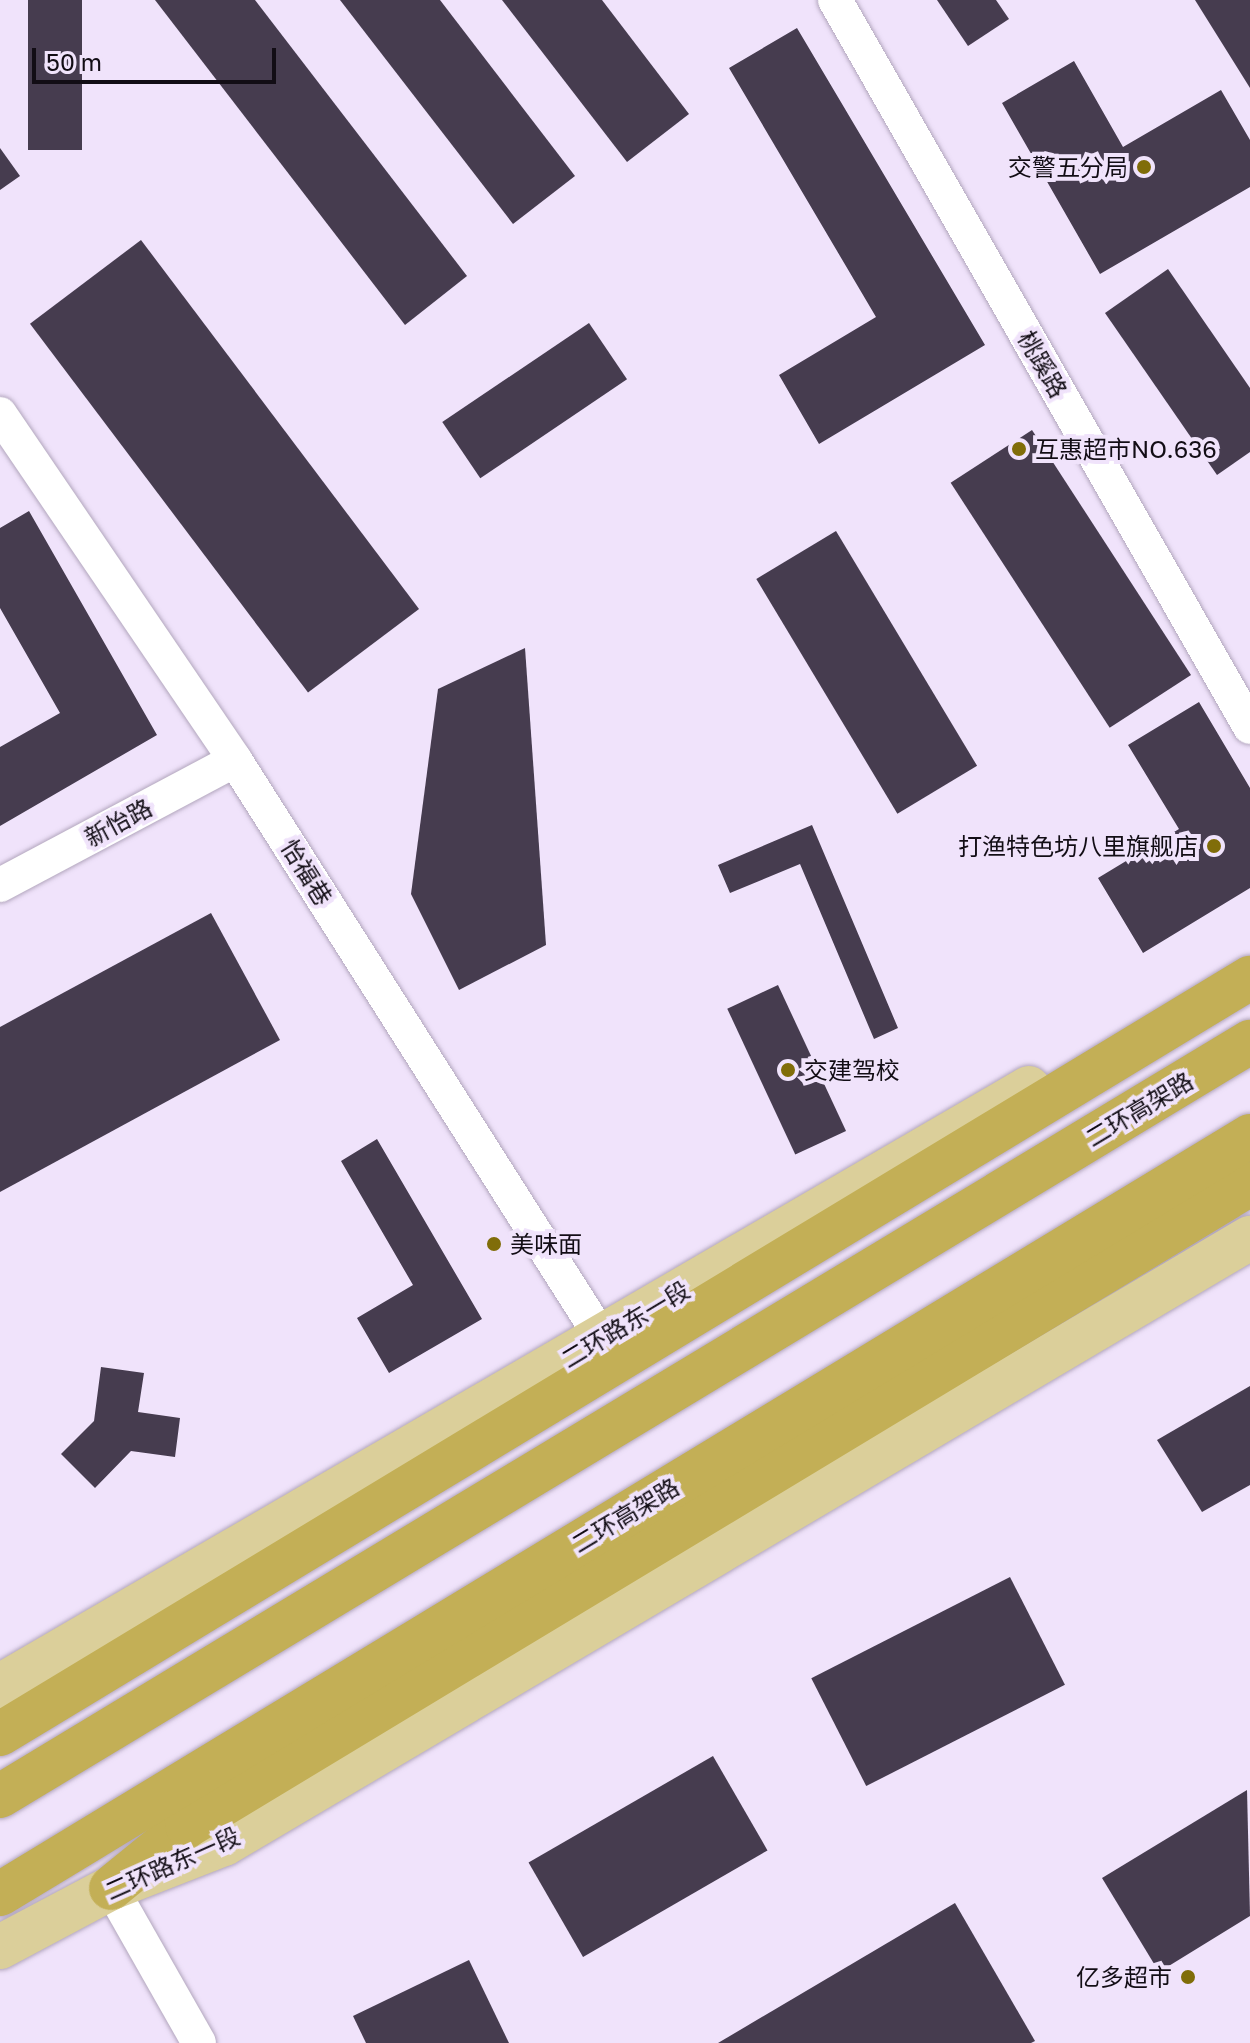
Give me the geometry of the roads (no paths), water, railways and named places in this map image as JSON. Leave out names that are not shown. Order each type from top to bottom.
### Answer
[{"type":"highway","points":[[0,1734],[1250,978]]},
{"type":"highway","name":"二环高架路","points":[[0,1796],[1250,1042]]},
{"type":"highway","name":"二环高架路","points":[[0,1894],[1250,1136]]},
{"type":"highway","points":[[111,1888],[187,1826],[1250,1184]]},
{"type":"main road","name":"二环路东一段","points":[[0,1686],[1250,961]]},
{"type":"main road","name":"二环路东一段","points":[[0,1947],[111,1888],[224,1844],[1250,1238]]},
{"type":"street","name":"桃蹊路","points":[[835,0],[1250,727]]},
{"type":"street","name":"怡福巷","points":[[0,414],[235,760],[602,1338]]},
{"type":"street","name":"新怡路","points":[[0,885],[235,760]]},
{"type":"street","points":[[111,1888],[199,2043]]},
{"type":"place","name":"交警五分局","points":[[1144,167]]},
{"type":"place","name":"互惠超市NO.636","points":[[1019,449]]},
{"type":"place","name":"打渔特色坊八里旗舰店","points":[[1214,846]]},
{"type":"place","name":"交建驾校","points":[[788,1070]]},
{"type":"place","name":"美味面","points":[[494,1244]]},
{"type":"place","name":"亿多超市","points":[[1188,1977]]}]
